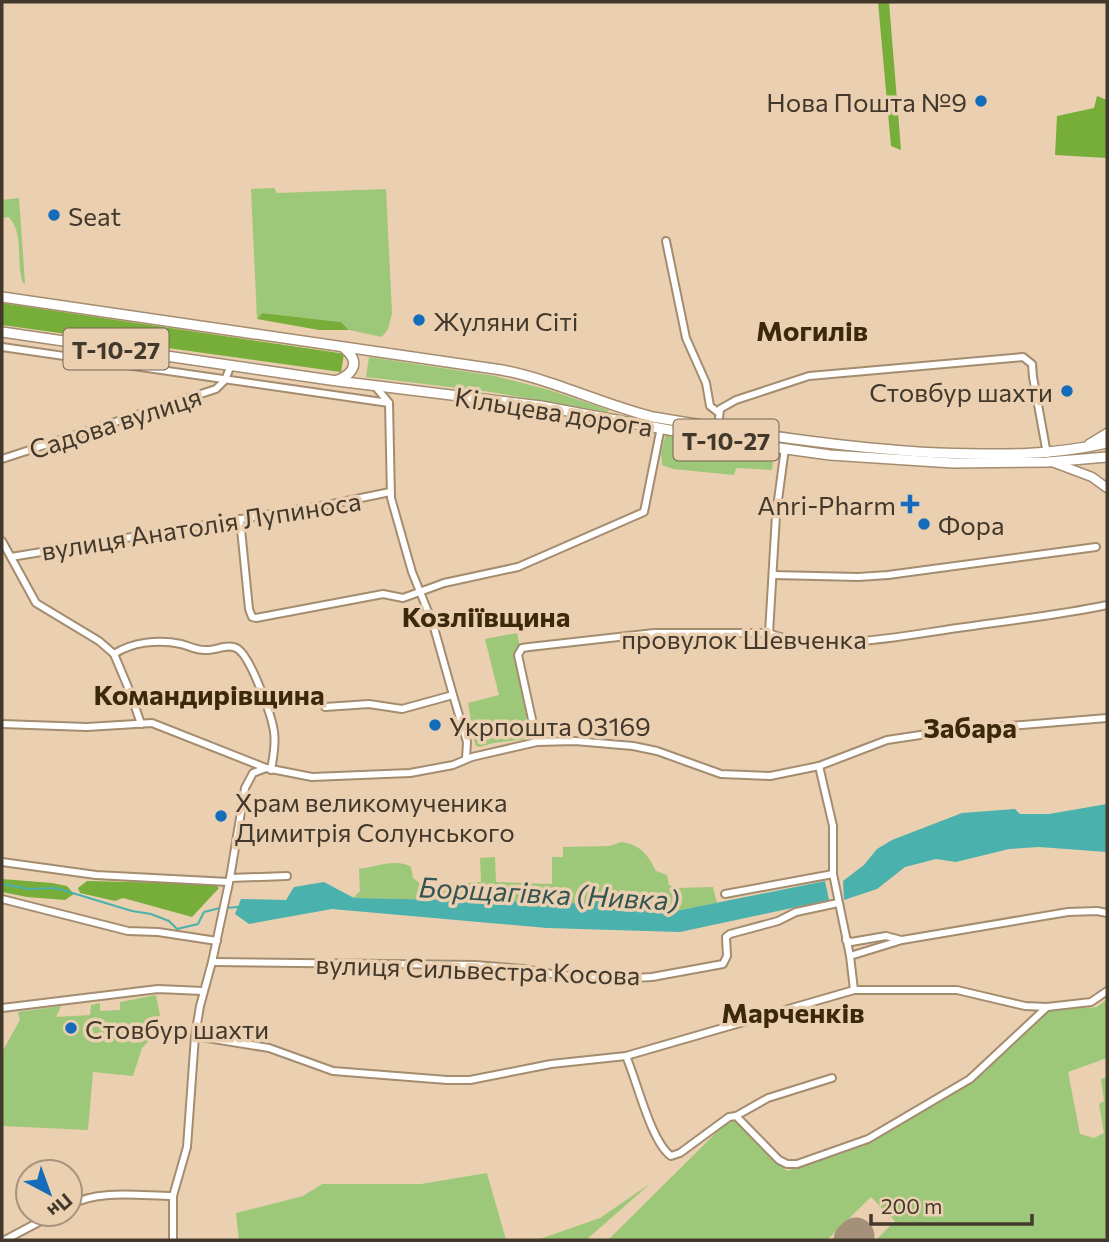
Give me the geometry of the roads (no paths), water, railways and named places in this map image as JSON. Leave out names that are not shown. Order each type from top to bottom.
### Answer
[{"type":"highway","name":"Т-10-27","points":[[2,297],[344,348]]},
{"type":"highway","name":"Кільцева дорога","points":[[2,332],[337,381],[528,404],[785,449],[890,460],[953,463],[1107,457]]},
{"type":"highway","points":[[337,381],[351,373],[354,368],[353,357],[344,348]]},
{"type":"highway","name":"Кільцева дорога","points":[[344,348],[509,371],[566,387],[632,412],[718,428],[831,444],[904,451],[1049,458],[1107,443]]},
{"type":"main road","points":[[1074,450],[1107,433]]},
{"type":"main road","points":[[1049,458],[1092,477],[1107,488]]},
{"type":"street","points":[[666,241],[686,338],[706,383],[710,406],[719,413]]},
{"type":"street","points":[[2,347],[225,380]]},
{"type":"street","points":[[718,428],[720,409],[736,400],[809,376],[1023,357],[1032,364],[1049,458]]},
{"type":"street","name":"Садова вулиця","points":[[2,459],[208,392],[221,385],[231,366]]},
{"type":"street","name":"Садова вулиця","points":[[225,380],[389,403]]},
{"type":"street","points":[[374,386],[389,403],[390,492],[420,593],[433,624],[467,742],[466,759]]},
{"type":"street","points":[[389,403],[403,389]]},
{"type":"street","points":[[240,519],[249,609],[250,614],[256,618],[359,597],[390,594],[398,599],[403,598],[444,583],[518,567],[644,512],[661,427]]},
{"type":"street","points":[[769,633],[776,515],[785,449]]},
{"type":"street","name":"вулиця Анатолія Лупиноса","points":[[11,557],[390,492]]},
{"type":"street","points":[[2,541],[36,603],[99,641],[114,654],[141,724]]},
{"type":"street","points":[[773,575],[888,575],[1096,547]]},
{"type":"street","name":"провулок Шевченка","points":[[537,742],[518,655],[522,648],[654,632],[769,633],[786,639],[808,641],[867,640],[1105,605],[1107,614]]},
{"type":"street","points":[[114,654],[126,647],[154,642],[179,644],[205,651],[228,647],[238,649],[251,666],[272,723],[274,738],[268,769]]},
{"type":"street","points":[[325,707],[369,704],[402,709],[453,695]]},
{"type":"street","points":[[2,724],[86,727],[159,725],[268,769],[312,777],[422,771],[537,742],[575,741],[657,751],[721,774],[770,776],[819,766],[887,740],[947,731],[1107,718]]},
{"type":"street","points":[[819,766],[833,826],[832,874],[854,990]]},
{"type":"street","points":[[173,1240],[173,1196],[187,1147],[195,1035],[202,991],[212,962],[230,881],[245,788],[253,773],[268,769]]},
{"type":"street","points":[[2,862],[96,875],[230,881],[287,876]]},
{"type":"street","points":[[725,894],[832,874]]},
{"type":"street","points":[[2,899],[128,931],[158,932],[217,942]]},
{"type":"street","name":"вулиця Сильвестра Косова","points":[[212,962],[475,965],[593,978],[652,977],[723,964],[727,956],[726,937],[730,934],[796,912],[838,903]]},
{"type":"street","points":[[849,956],[902,940],[1068,912],[1107,913]]},
{"type":"street","points":[[846,940],[851,942],[886,936],[902,940]]},
{"type":"street","points":[[2,1008],[158,989],[202,991]]},
{"type":"street","points":[[195,1035],[268,1048],[333,1071],[470,1080],[551,1064],[626,1056],[854,990],[957,990],[1025,1006],[1046,1007],[1091,1002],[1107,991]]},
{"type":"street","points":[[736,1116],[779,1160],[787,1164],[797,1164],[868,1139],[970,1079],[1046,1007]]},
{"type":"street","points":[[626,1056],[652,1129],[671,1156],[680,1153],[729,1117],[736,1116],[768,1098],[832,1079]]},
{"type":"street","points":[[84,1199],[173,1196]]},
{"type":"street","points":[[5,1240],[28,1228]]},
{"type":"water","points":[[1107,804],[1107,852],[1039,847],[1009,849],[956,862],[936,859],[905,867],[877,889],[844,900],[843,881],[864,865],[877,849],[892,840],[962,813],[1015,809],[1020,814],[1049,814]]},
{"type":"water","points":[[825,881],[829,900],[680,932],[547,928],[332,909],[249,924],[235,914],[241,899],[286,900],[294,887],[324,882],[354,898],[549,902],[558,899],[566,904],[642,896],[671,912]]},
{"type":"waterway","name":"Борщагівка (Нивка)","points":[[2,884],[29,889],[56,888],[132,911],[151,914],[169,921],[177,929],[198,924],[204,912],[220,908]]},
{"type":"waterway","name":"Борщагівка (Нивка)","points":[[226,908],[238,907]]},
{"type":"place","name":"Нова Пошта №9","points":[[981,101]]},
{"type":"place","name":"Seat","points":[[54,215]]},
{"type":"place","name":"Жуляни Сіті","points":[[419,320]]},
{"type":"place","name":"Стовбур шахти","points":[[1067,391]]},
{"type":"place","name":"Anri-Pharm","points":[[910,504]]},
{"type":"place","name":"Фора","points":[[924,524]]},
{"type":"place","name":"Укрпошта 03169","points":[[435,725]]},
{"type":"place","name":"Храм великомученика Димитрія Солунського","points":[[221,816]]},
{"type":"place","name":"Cтовбур шахти","points":[[71,1028]]},
{"type":"district","name":"Могилів","points":[[812,330]]},
{"type":"district","name":"Козліївщина","points":[[486,616]]},
{"type":"district","name":"Командирівщина","points":[[209,694]]},
{"type":"district","name":"Забара","points":[[970,727]]},
{"type":"district","name":"Марченків","points":[[793,1012]]}]
